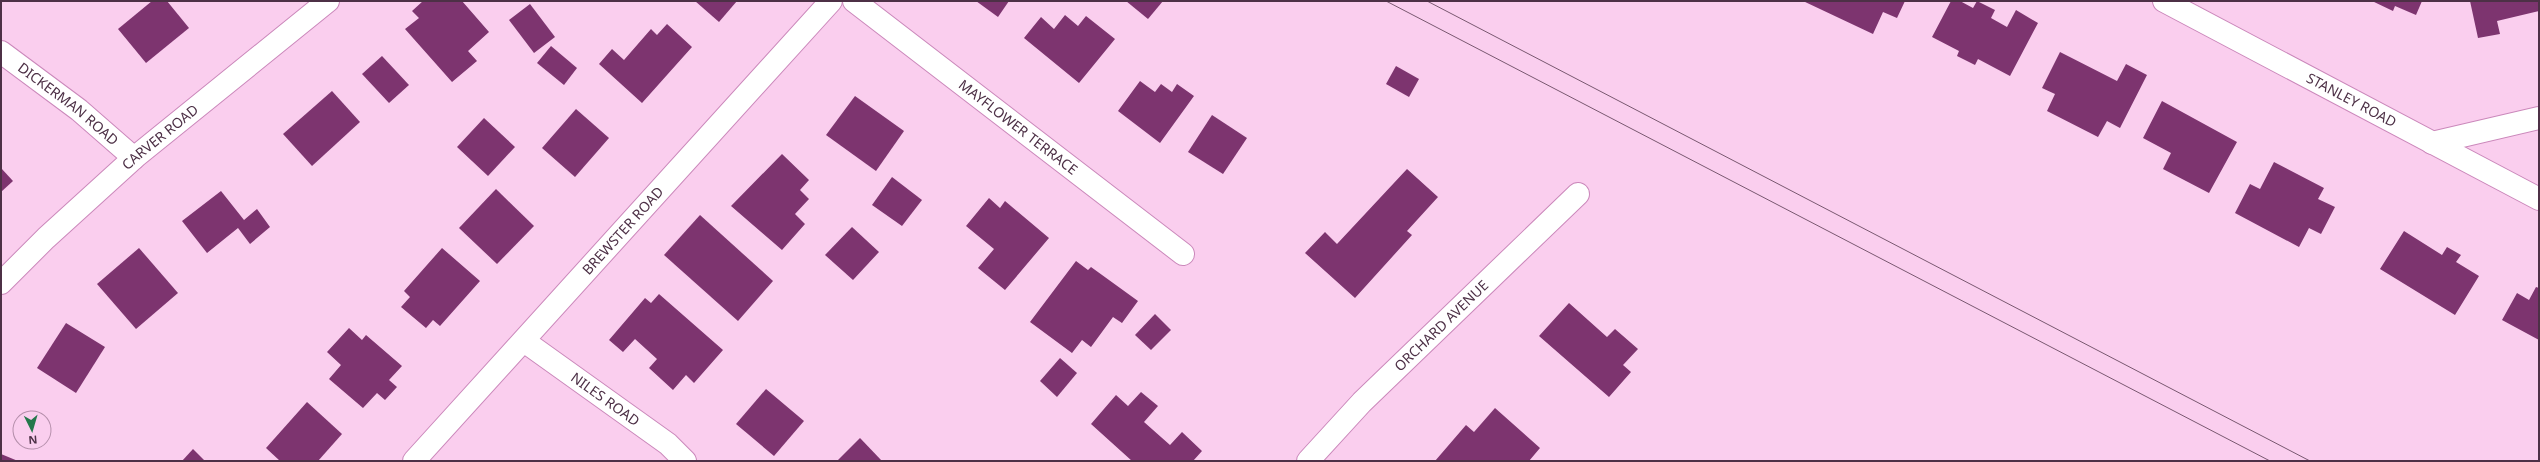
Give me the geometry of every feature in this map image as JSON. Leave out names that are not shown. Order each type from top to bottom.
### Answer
[{"type":"street","name":"CARVER ROAD","points":[[1,283],[46,238],[134,158],[328,1]]},
{"type":"street","name":"BREWSTER ROAD","points":[[414,461],[831,1]]},
{"type":"street","name":"MAYFLOWER TERRACE","points":[[854,1],[1183,254]]},
{"type":"street","name":"STANLEY ROAD","points":[[2164,1],[2539,199]]},
{"type":"street","name":"DICKERMAN ROAD","points":[[1,52],[79,110],[134,158]]},
{"type":"street","points":[[2432,143],[2539,118]]},
{"type":"street","name":"ORCHARD AVENUE","points":[[1308,461],[1362,402],[1578,194]]},
{"type":"street","name":"NILES ROAD","points":[[524,341],[668,444],[685,461]]},
{"type":"building","points":[[152,1],[167,1],[189,28],[146,63],[118,29]]},
{"type":"building","points":[[423,1],[462,1],[489,32],[468,51],[477,61],[452,82],[405,29],[419,18],[412,11]]},
{"type":"building","points":[[695,1],[737,1],[719,22]]},
{"type":"building","points":[[976,1],[1009,1],[998,17]]},
{"type":"building","points":[[1126,1],[1163,1],[1148,19]]},
{"type":"building","points":[[1803,1],[1905,1],[1897,18],[1883,12],[1873,34]]},
{"type":"building","points":[[1951,1],[1960,1],[1973,8],[1977,1],[1995,10],[1991,18],[2007,27],[2016,10],[2038,23],[2010,76],[1978,59],[1975,65],[1957,56],[1959,51],[1932,37]]},
{"type":"building","points":[[2372,1],[2422,1],[2416,15],[2395,6],[2393,11]]},
{"type":"building","points":[[2470,1],[2539,1],[2539,11],[2497,21],[2500,34],[2478,38]]},
{"type":"building","points":[[530,4],[555,37],[534,53],[509,20]]},
{"type":"building","points":[[1065,15],[1078,26],[1086,16],[1115,39],[1079,83],[1024,38],[1041,17],[1054,29]]},
{"type":"building","points":[[667,24],[692,47],[642,103],[599,64],[612,49],[624,60],[651,29],[657,35]]},
{"type":"building","points":[[551,46],[577,68],[564,85],[537,63]]},
{"type":"building","points":[[2060,52],[2117,81],[2126,64],[2147,75],[2120,128],[2107,121],[2098,137],[2047,111],[2055,94],[2042,88]]},
{"type":"building","points":[[382,56],[409,85],[389,103],[362,74]]},
{"type":"building","points":[[1396,66],[1419,79],[1409,97],[1386,84]]},
{"type":"building","points":[[1140,81],[1155,92],[1161,84],[1172,92],[1177,84],[1194,96],[1160,143],[1118,111]]},
{"type":"building","points":[[332,91],[360,122],[312,166],[283,134]]},
{"type":"building","points":[[855,96],[904,131],[876,171],[826,135]]},
{"type":"building","points":[[2162,101],[2237,142],[2209,193],[2163,169],[2171,153],[2143,138]]},
{"type":"building","points":[[576,109],[609,138],[575,177],[542,148]]},
{"type":"building","points":[[1212,115],[1247,138],[1223,174],[1188,152]]},
{"type":"building","points":[[484,118],[515,147],[488,176],[457,147]]},
{"type":"building","points":[[782,154],[809,180],[800,190],[809,199],[795,214],[805,224],[782,250],[731,206]]},
{"type":"building","points":[[2274,162],[2324,188],[2318,199],[2335,207],[2321,234],[2309,228],[2299,247],[2235,213],[2250,184],[2260,189]]},
{"type":"building","points":[[1,168],[13,181],[1,192]]},
{"type":"building","points":[[1407,169],[1438,197],[1407,231],[1412,235],[1355,298],[1305,253],[1325,232],[1337,244]]},
{"type":"building","points":[[892,177],[922,200],[902,226],[872,205]]},
{"type":"building","points":[[496,189],[534,226],[497,264],[459,228]]},
{"type":"building","points":[[221,191],[244,220],[257,209],[270,227],[250,244],[238,228],[207,253],[182,221]]},
{"type":"building","points":[[989,198],[1000,208],[1005,201],[1049,238],[1005,290],[978,268],[994,249],[966,226]]},
{"type":"building","points":[[700,215],[773,281],[738,321],[664,255]]},
{"type":"building","points":[[852,227],[879,252],[853,280],[825,255]]},
{"type":"building","points":[[2404,231],[2442,255],[2447,247],[2461,255],[2456,262],[2479,276],[2455,315],[2380,269]]},
{"type":"building","points":[[139,248],[178,293],[136,329],[97,284]]},
{"type":"building","points":[[442,248],[480,281],[440,326],[433,320],[426,328],[401,307],[410,297],[404,291]]},
{"type":"building","points":[[1076,261],[1088,270],[1091,267],[1138,301],[1122,323],[1113,317],[1091,347],[1082,340],[1072,353],[1030,322]]},
{"type":"building","points":[[2536,287],[2539,288],[2539,340],[2502,320],[2517,293],[2529,300]]},
{"type":"building","points":[[659,294],[723,350],[694,383],[686,375],[673,390],[649,368],[657,359],[635,339],[623,352],[609,340],[645,298],[651,303]]},
{"type":"building","points":[[1569,303],[1607,337],[1615,329],[1638,349],[1623,365],[1631,372],[1609,397],[1539,336]]},
{"type":"building","points":[[1155,314],[1171,330],[1151,350],[1135,335]]},
{"type":"building","points":[[66,323],[105,347],[76,393],[37,368]]},
{"type":"building","points":[[349,328],[362,340],[366,335],[402,366],[389,380],[397,387],[385,400],[377,393],[363,408],[329,379],[341,365],[327,352]]},
{"type":"building","points":[[1060,358],[1077,373],[1057,397],[1040,381]]},
{"type":"building","points":[[766,389],[804,421],[774,456],[736,424]]},
{"type":"building","points":[[1141,392],[1158,406],[1144,422],[1170,445],[1182,432],[1202,451],[1193,461],[1132,461],[1091,424],[1116,395],[1128,406]]},
{"type":"building","points":[[307,402],[342,434],[318,461],[280,461],[266,448]]},
{"type":"building","points":[[1495,408],[1540,448],[1529,461],[1435,461],[1466,425],[1474,432]]},
{"type":"building","points":[[860,438],[882,461],[837,461]]},
{"type":"building","points":[[193,449],[205,461],[182,461]]},
{"type":"building","points":[[1,454],[18,461],[1,461]]},
{"type":"tram line","points":[[1386,1],[2270,461]]},
{"type":"tram line","points":[[1427,1],[2310,461]]}]
